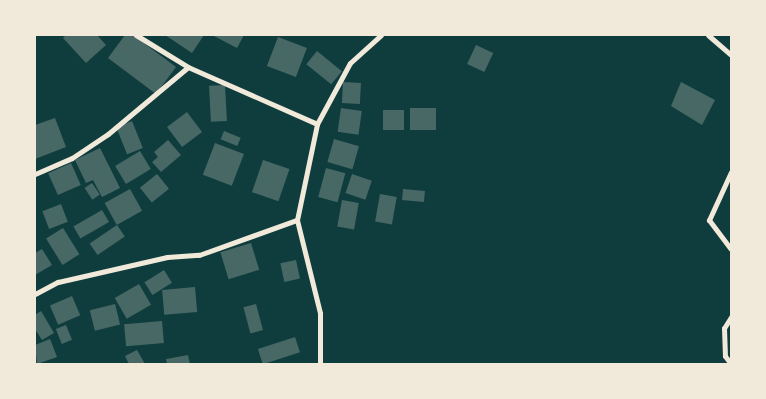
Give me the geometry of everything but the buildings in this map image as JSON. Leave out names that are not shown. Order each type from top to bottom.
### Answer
[{"type":"street","points":[[136,35],[188,67],[317,124]]},
{"type":"street","points":[[320,364],[320,313],[297,220],[317,124],[350,63],[382,35]]},
{"type":"street","points":[[708,35],[731,55]]},
{"type":"street","points":[[35,174],[72,158],[108,134],[188,67]]},
{"type":"street","points":[[731,172],[709,220],[731,249]]},
{"type":"street","points":[[35,294],[58,282],[206,253],[297,220]]},
{"type":"street","points":[[731,317],[724,328],[726,356],[731,364]]}]
